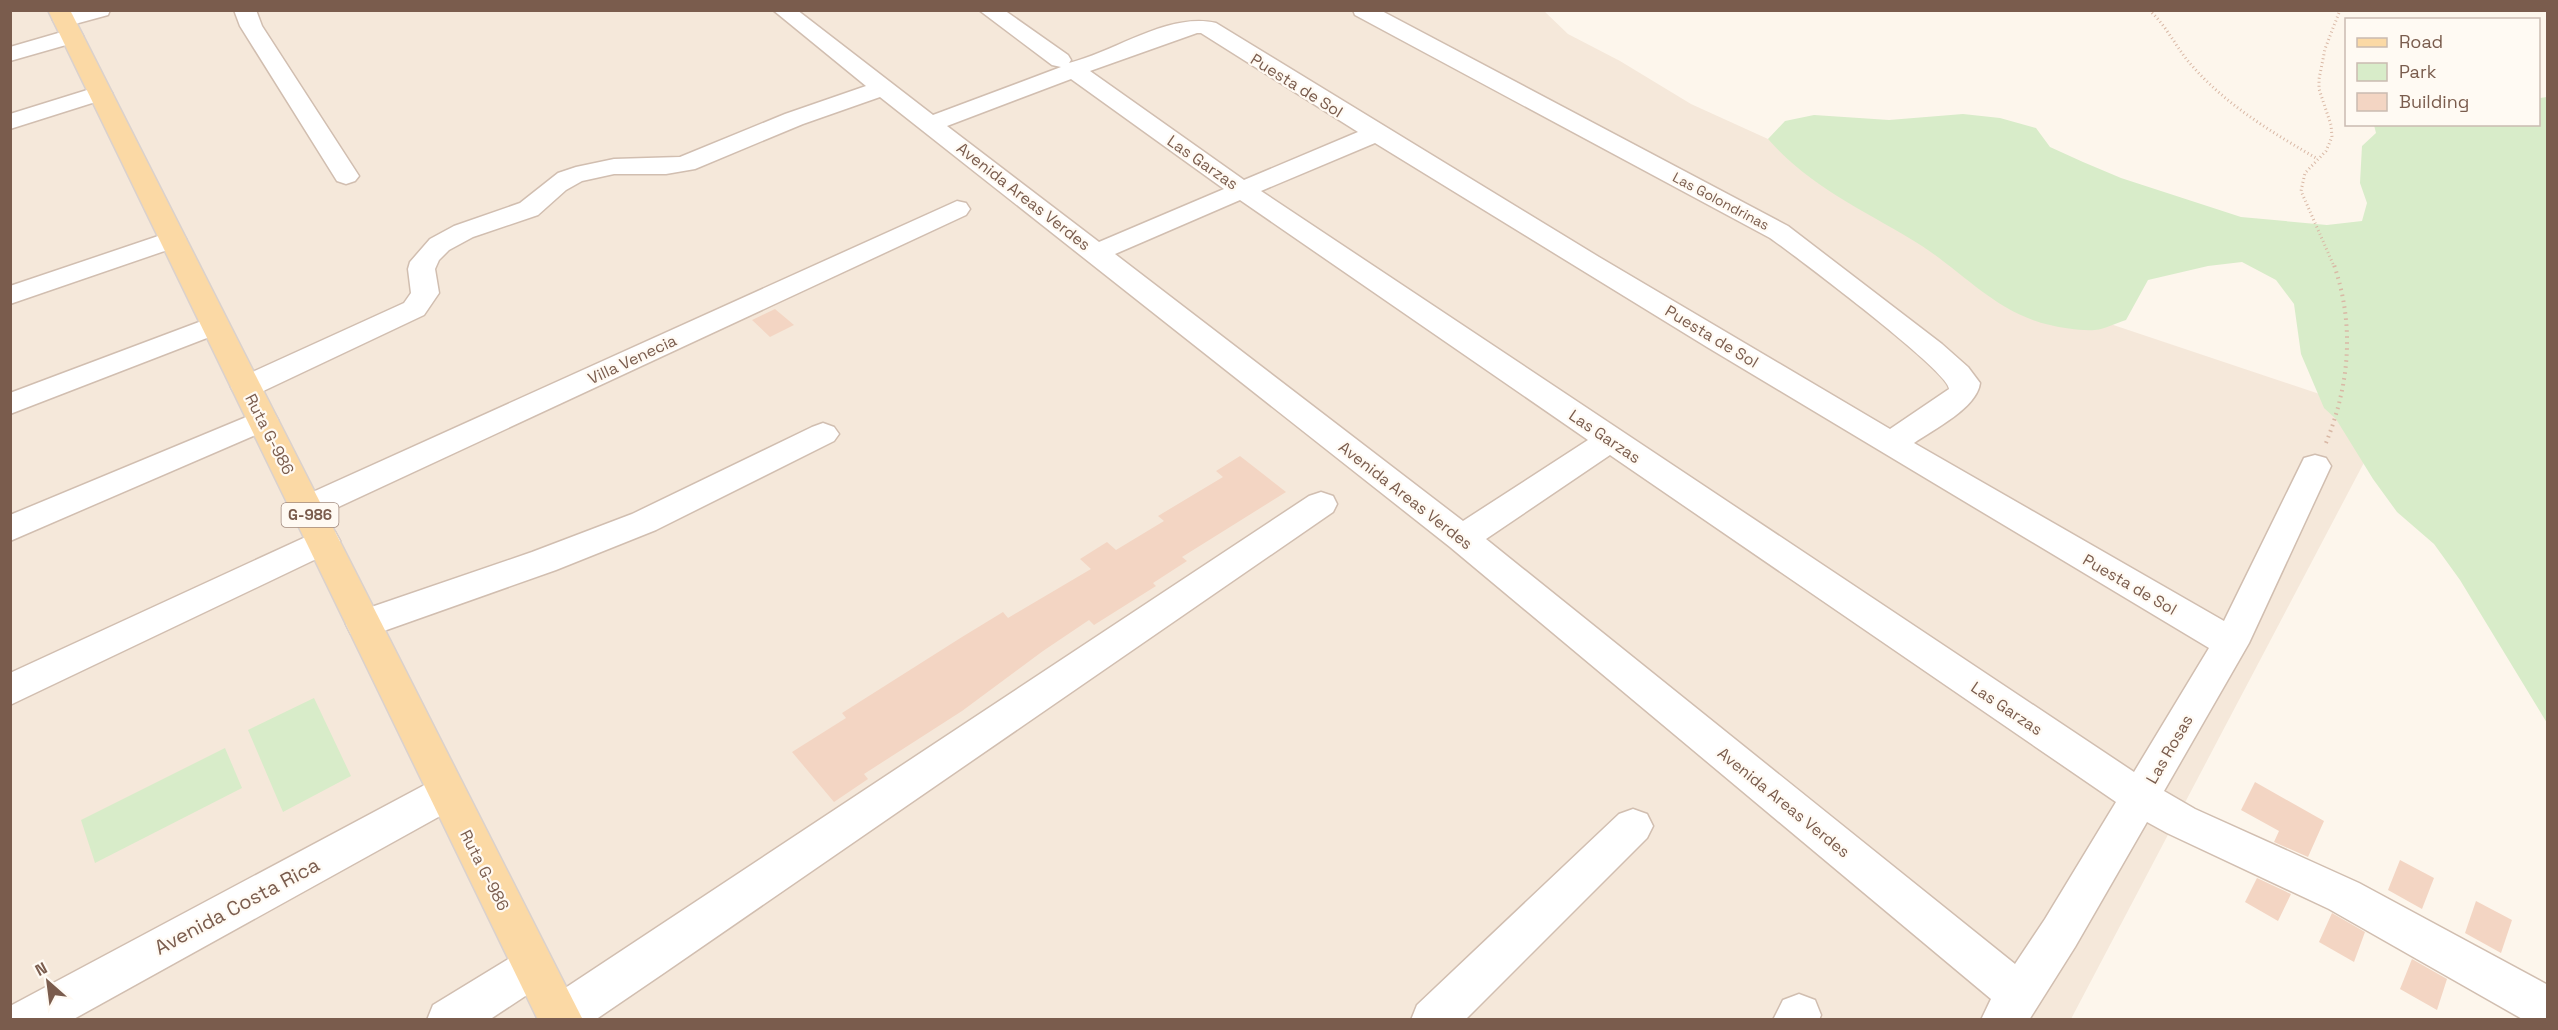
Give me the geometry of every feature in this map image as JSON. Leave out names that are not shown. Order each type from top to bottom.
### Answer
[{"type":"main road","name":"Ruta G-986","points":[[65,22],[446,793],[560,1018]]},
{"type":"street","points":[[10,54],[65,22],[100,10]]},
{"type":"street","points":[[245,10],[250,26],[346,176]]},
{"type":"street","name":"Avenida Areas Verdes","points":[[783,10],[1462,538],[2011,1007]]},
{"type":"street","name":"Las Garzas","points":[[989,10],[1242,190],[2141,798],[2181,821],[2344,896],[2547,1009]]},
{"type":"street","name":"Las Golondrinas","points":[[1363,10],[1779,232],[1810,253],[1921,342],[1955,371],[1965,383],[1964,391],[1958,398],[1891,443]]},
{"type":"street","points":[[930,124],[1066,65],[1184,28],[1191,16]]},
{"type":"street","name":"Puesta de Sol","points":[[1191,16],[1374,134],[2231,643]]},
{"type":"street","points":[[246,387],[414,309],[427,290],[420,272],[422,264],[436,247],[462,231],[530,208],[567,179],[621,165],[667,167],[686,164],[794,119],[884,88]]},
{"type":"street","points":[[10,122],[100,93]]},
{"type":"street","points":[[1097,252],[1374,134]]},
{"type":"street","name":"Villa Venecia","points":[[307,508],[957,209]]},
{"type":"street","points":[[10,296],[173,239]]},
{"type":"street","points":[[10,404],[215,325]]},
{"type":"street","points":[[10,529],[263,420]]},
{"type":"street","points":[[364,624],[544,561],[645,522],[823,434]]},
{"type":"street","points":[[1462,538],[1610,440]]},
{"type":"street","name":"Las Rosas","points":[[2011,1007],[2060,933],[2231,643],[2315,466]]},
{"type":"street","points":[[560,1018],[1321,504]]},
{"type":"street","points":[[10,690],[323,541]]},
{"type":"street","name":"Avenida Costa Rica","points":[[28,1020],[446,793]]},
{"type":"street","points":[[1433,1020],[1633,826]]},
{"type":"street","points":[[449,1020],[533,967]]},
{"type":"path","points":[[2149,10],[2161,21],[2181,53],[2213,87],[2258,122],[2316,158]]},
{"type":"path","points":[[2315,466],[2333,427],[2343,396],[2350,342],[2337,274],[2325,241],[2301,194],[2304,174],[2316,158],[2324,152],[2332,138],[2320,95],[2319,71],[2340,10]]},
{"type":"shaded area","points":[[11,11],[1544,11],[1568,34],[1620,61],[1691,104],[1768,139],[2024,295],[2388,417],[2071,1019],[11,1019]]},
{"type":"green space","points":[[2547,97],[2547,723],[2460,580],[2434,544],[2397,512],[2373,479],[2336,419],[2324,408],[2301,354],[2294,304],[2276,280],[2242,262],[2208,266],[2148,280],[2126,320],[2095,330],[2050,325],[2014,312],[1982,292],[1922,246],[1822,186],[1785,157],[1768,139],[1785,121],[1814,115],[1889,120],[1963,114],[2000,118],[2036,128],[2050,147],[2121,178],[2241,217],[2327,225],[2362,221],[2367,203],[2360,183],[2362,146],[2376,133],[2374,126],[2540,126],[2540,98]]},
{"type":"green space","points":[[314,698],[351,776],[283,812],[248,730]]},
{"type":"green space","points":[[225,748],[242,788],[95,863],[81,820]]},
{"type":"building","points":[[775,309],[794,325],[770,337],[752,320]]},
{"type":"building","points":[[1240,456],[1286,492],[1182,557],[1187,561],[1153,583],[1156,586],[1094,625],[1089,620],[1043,651],[962,711],[864,774],[868,779],[834,802],[792,752],[846,718],[842,713],[962,637],[1003,612],[1008,618],[1091,569],[1080,559],[1107,542],[1116,550],[1164,521],[1158,516],[1223,477],[1216,471]]},
{"type":"building","points":[[2255,782],[2324,821],[2308,857],[2274,842],[2279,831],[2241,810]]},
{"type":"building","points":[[2400,860],[2434,878],[2422,909],[2388,890]]},
{"type":"building","points":[[2257,878],[2291,894],[2278,921],[2245,902]]},
{"type":"building","points":[[2476,901],[2512,920],[2501,953],[2465,933]]},
{"type":"building","points":[[2332,913],[2365,932],[2354,962],[2319,942]]},
{"type":"building","points":[[2412,959],[2447,979],[2437,1010],[2400,989]]}]
